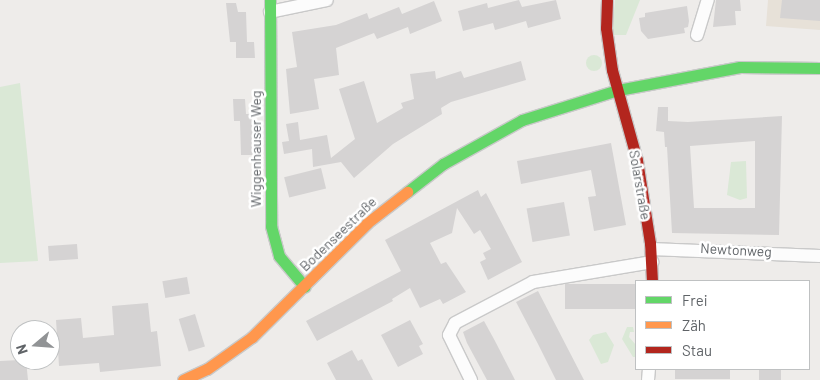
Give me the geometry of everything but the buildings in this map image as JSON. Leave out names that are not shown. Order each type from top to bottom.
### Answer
[{"type":"main road","name":"Solarstraße","points":[[607,0],[606,28],[618,90],[637,160],[651,249],[652,280]]},
{"type":"main road","name":"Wiggenhauser Weg","points":[[270,6],[272,226],[279,256],[305,287]]},
{"type":"main road","name":"Bodenseestraße","points":[[183,380],[207,369],[252,337],[305,287],[367,223],[437,168],[522,120],[618,90],[740,67],[820,68]]},
{"type":"street","points":[[270,6],[327,0]]},
{"type":"street","points":[[697,35],[708,0]]},
{"type":"street","name":"Newtonweg","points":[[651,249],[820,256]]},
{"type":"street","points":[[471,380],[449,335],[455,323],[533,282],[652,262]]},
{"type":"shaded area","points":[[768,0],[820,0],[820,30],[766,26]]},
{"type":"green space","points":[[615,0],[640,0],[626,35],[612,35]]},
{"type":"green space","points":[[591,55],[597,55],[602,60],[600,69],[591,71],[586,66],[586,60]]},
{"type":"green space","points":[[20,83],[38,261],[0,263],[0,87]]},
{"type":"green space","points":[[746,161],[747,198],[740,200],[727,195],[731,162]]},
{"type":"green space","points":[[627,327],[633,327],[634,332],[630,332],[629,337],[635,344],[635,357],[633,357],[622,339]]},
{"type":"green space","points":[[606,332],[614,345],[608,362],[601,364],[589,340],[593,335]]},
{"type":"traffic: fast","points":[[270,0],[271,226],[279,256],[305,287]]},
{"type":"traffic: fast","points":[[407,192],[443,164],[522,120],[618,90],[740,67],[820,68]]},
{"type":"traffic: slow","points":[[183,380],[207,369],[252,337],[367,223],[407,192]]},
{"type":"traffic: jam","points":[[607,0],[606,28],[612,70],[637,160],[650,243],[652,280]]}]
